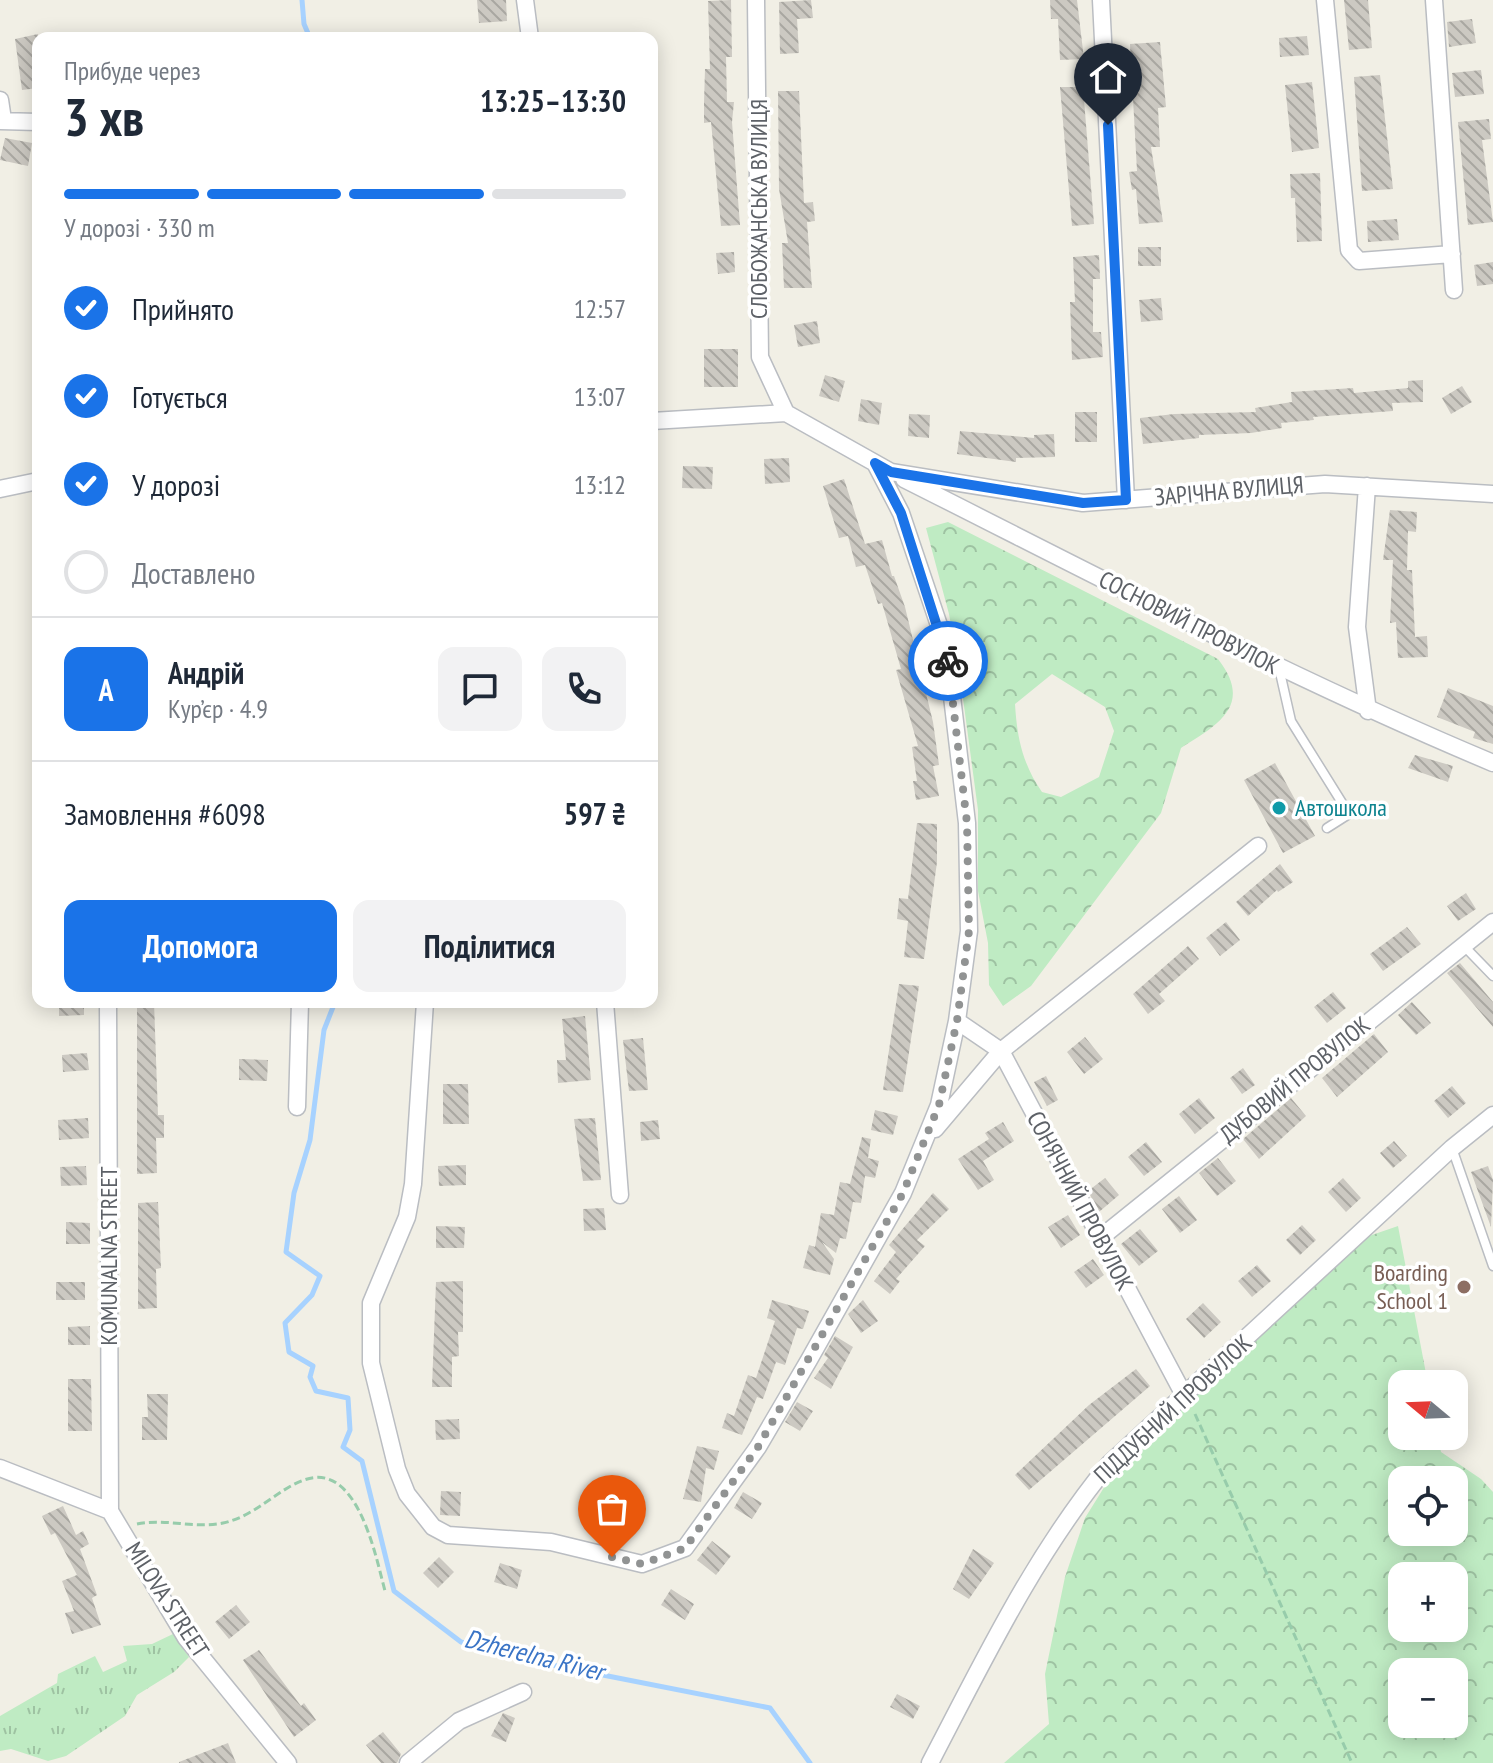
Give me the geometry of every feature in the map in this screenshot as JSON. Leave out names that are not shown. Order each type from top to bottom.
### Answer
[{"type":"street","points":[[525,0],[529,32]]},
{"type":"street","name":"СЛОБОЖАНСЬКА ВУЛИЦЯ","points":[[756,0],[760,357],[786,413]]},
{"type":"street","points":[[1101,0],[1126,500]]},
{"type":"street","points":[[1325,0],[1349,250],[1359,261],[1452,254]]},
{"type":"street","points":[[1434,0],[1454,290]]},
{"type":"street","points":[[0,100],[2,120],[32,122]]},
{"type":"street","points":[[658,421],[786,413]]},
{"type":"street","name":"ЗАРІЧНА ВУЛИЦЯ","points":[[786,413],[891,472],[1083,503],[1325,484],[1493,494]]},
{"type":"street","points":[[425,1008],[413,1184],[407,1217],[371,1303],[371,1363],[397,1469],[416,1506],[433,1527],[448,1535],[551,1542],[642,1564],[685,1548],[765,1435],[903,1193],[939,1105],[957,1021],[969,931],[967,823],[946,646],[901,513],[875,463]]},
{"type":"street","name":"СОСНОВИЙ ПРОВУЛОК","points":[[891,472],[1279,668],[1368,711],[1493,763]]},
{"type":"street","points":[[0,489],[32,482]]},
{"type":"street","points":[[1367,486],[1357,627],[1368,711]]},
{"type":"street","points":[[924,1141],[1001,1051],[1258,846]]},
{"type":"street","name":"ДУБОВИЙ ПРОВУЛОК","points":[[1099,1239],[1462,943],[1493,922]]},
{"type":"street","name":"KOMUNALNA STREET","points":[[108,1008],[110,1511]]},
{"type":"street","points":[[297,1107],[300,1008]]},
{"type":"street","points":[[605,1008],[620,1195]]},
{"type":"street","name":"СОНЯЧНИЙ ПРОВУЛОК","points":[[957,1021],[1001,1051],[1185,1397]]},
{"type":"street","name":"ПІДДУБНИЙ ПРОВУЛОК","points":[[930,1763],[1021,1590],[1073,1509],[1109,1464],[1452,1148],[1493,1115]]},
{"type":"street","points":[[0,1468],[110,1511]]},
{"type":"street","name":"MILOVA STREET","points":[[110,1511],[186,1638],[288,1763]]},
{"type":"street","points":[[408,1763],[459,1721],[523,1692]]},
{"type":"lane","points":[[1279,668],[1291,721],[1349,814],[1327,828]]},
{"type":"lane","points":[[1462,943],[1493,976]]},
{"type":"lane","points":[[1452,1148],[1493,1266]]},
{"type":"path","points":[[1195,1414],[1352,1763]]},
{"type":"path","points":[[121,1527],[147,1522],[221,1523],[246,1516],[305,1479],[329,1480],[354,1502],[365,1518],[385,1591]]},
{"type":"green space","points":[[948,522],[1218,659],[1233,689],[1227,712],[1207,731],[1181,748],[1161,813],[1031,986],[1003,1006],[989,985],[988,943],[978,891],[978,810],[960,676],[949,614],[926,528]],"holes":[[[1052,674],[1105,707],[1114,731],[1099,777],[1061,797],[1042,792],[1022,751],[1015,704]]]},
{"type":"green space","points":[[1398,1226],[1425,1370],[1388,1370],[1388,1450],[1441,1450],[1462,1466],[1388,1466],[1388,1546],[1468,1546],[1468,1470],[1493,1492],[1493,1763],[1004,1763],[1049,1724],[1045,1674],[1065,1577],[1085,1518],[1118,1465],[1369,1236]]},
{"type":"green space","points":[[173,1634],[189,1657],[174,1672],[137,1695],[125,1716],[66,1756],[48,1761],[11,1749],[0,1751],[0,1716],[57,1683],[58,1674],[95,1656],[103,1672],[127,1661],[123,1646],[152,1644]]},
{"type":"building","points":[[477,0],[506,0],[507,21],[479,23]]},
{"type":"building","points":[[731,0],[732,57],[726,57],[727,102],[734,102],[732,122],[740,225],[721,226],[711,122],[704,123],[705,69],[710,69],[708,1]]},
{"type":"building","points":[[811,0],[813,18],[797,19],[799,53],[780,54],[779,2]]},
{"type":"building","points":[[1050,0],[1077,0],[1084,59],[1060,60],[1058,19],[1051,19]]},
{"type":"building","points":[[1344,0],[1368,0],[1372,48],[1349,50]]},
{"type":"building","points":[[1472,19],[1476,43],[1449,47],[1447,22]]},
{"type":"building","points":[[32,35],[32,89],[22,90],[15,39]]},
{"type":"building","points":[[1307,36],[1309,55],[1280,57],[1279,38]]},
{"type":"building","points":[[1160,42],[1166,107],[1158,108],[1160,147],[1151,147],[1163,222],[1139,224],[1136,189],[1132,190],[1129,172],[1137,171],[1130,44]]},
{"type":"building","points":[[1481,70],[1484,94],[1455,97],[1452,73]]},
{"type":"building","points":[[1380,75],[1393,189],[1362,191],[1354,77]]},
{"type":"building","points":[[1312,82],[1319,148],[1292,152],[1285,85]]},
{"type":"building","points":[[1060,87],[1083,87],[1094,224],[1072,226]]},
{"type":"building","points":[[778,91],[799,91],[804,203],[813,202],[815,221],[807,222],[812,288],[784,288],[782,243],[788,243],[779,189]]},
{"type":"building","points":[[1489,119],[1491,139],[1482,140],[1493,222],[1468,225],[1458,122]]},
{"type":"building","points":[[5,138],[32,143],[28,166],[0,160]]},
{"type":"building","points":[[1320,173],[1322,241],[1297,242],[1295,198],[1291,198],[1290,174]]},
{"type":"building","points":[[1397,219],[1399,240],[1368,242],[1367,221]]},
{"type":"building","points":[[1138,247],[1161,247],[1161,266],[1138,266]]},
{"type":"building","points":[[734,252],[735,272],[718,274],[716,253]]},
{"type":"building","points":[[1099,255],[1100,279],[1093,279],[1093,332],[1101,332],[1103,357],[1072,360],[1070,302],[1075,302],[1073,257]]},
{"type":"building","points":[[1493,262],[1493,284],[1477,286],[1474,265]]},
{"type":"building","points":[[1161,298],[1163,320],[1141,322],[1139,300]]},
{"type":"building","points":[[817,321],[820,343],[798,347],[794,325]]},
{"type":"building","points":[[704,349],[738,349],[738,387],[704,387]]},
{"type":"building","points":[[825,375],[845,381],[839,402],[819,396]]},
{"type":"building","points":[[1423,380],[1423,402],[1392,403],[1393,411],[1313,417],[1314,420],[1281,423],[1282,428],[1251,433],[1199,435],[1199,438],[1143,444],[1140,418],[1256,412],[1255,408],[1292,402],[1291,392],[1353,388],[1354,393],[1408,388],[1408,381]]},
{"type":"building","points":[[1462,386],[1472,402],[1451,414],[1442,398]]},
{"type":"building","points":[[861,399],[882,403],[879,425],[858,421]]},
{"type":"building","points":[[1075,412],[1097,412],[1097,442],[1075,442]]},
{"type":"building","points":[[909,414],[930,415],[929,438],[908,436]]},
{"type":"building","points":[[960,431],[1034,438],[1034,435],[1054,434],[1055,457],[1016,458],[1016,462],[957,454]]},
{"type":"building","points":[[789,458],[790,482],[765,484],[764,459]]},
{"type":"building","points":[[683,466],[713,467],[712,489],[682,488]]},
{"type":"building","points":[[844,479],[865,544],[882,540],[905,607],[933,722],[939,765],[933,766],[939,796],[916,800],[913,781],[917,781],[912,747],[918,746],[896,670],[901,669],[882,603],[878,604],[865,565],[856,567],[848,536],[839,538],[823,486]]},
{"type":"building","points":[[1390,510],[1417,512],[1416,532],[1408,531],[1407,570],[1412,570],[1415,637],[1427,636],[1428,657],[1398,658],[1396,622],[1390,623],[1393,560],[1383,560]]},
{"type":"building","points":[[1448,688],[1493,706],[1493,744],[1473,738],[1475,732],[1437,717]]},
{"type":"building","points":[[1415,755],[1453,766],[1448,782],[1408,768]]},
{"type":"building","name":"Автошкола","points":[[1275,763],[1315,836],[1283,853],[1244,780]]},
{"type":"building","points":[[917,823],[937,824],[937,862],[924,959],[904,957],[908,921],[897,919],[899,898],[908,899]]},
{"type":"building","points":[[1280,864],[1293,882],[1277,890],[1248,916],[1236,902]]},
{"type":"building","points":[[1466,893],[1476,909],[1458,921],[1447,906]]},
{"type":"building","points":[[1226,922],[1240,940],[1220,956],[1206,938]]},
{"type":"building","points":[[1407,927],[1421,944],[1383,971],[1370,954]]},
{"type":"building","points":[[1188,946],[1199,959],[1159,994],[1165,1001],[1148,1014],[1133,994]]},
{"type":"building","points":[[1460,963],[1493,1002],[1493,1027],[1447,973]]},
{"type":"building","points":[[899,984],[919,986],[903,1092],[883,1090]]},
{"type":"building","points":[[1333,992],[1346,1008],[1327,1023],[1314,1007]]},
{"type":"building","points":[[1412,1002],[1431,1023],[1416,1035],[1398,1015]]},
{"type":"building","points":[[59,1008],[84,1008],[84,1015],[59,1016]]},
{"type":"building","points":[[137,1008],[154,1008],[158,1115],[164,1115],[164,1138],[156,1138],[157,1173],[137,1174]]},
{"type":"building","points":[[585,1016],[591,1080],[558,1083],[557,1060],[566,1060],[562,1019]]},
{"type":"building","points":[[1374,1034],[1388,1052],[1337,1097],[1322,1078]]},
{"type":"building","points":[[1085,1037],[1103,1059],[1084,1074],[1067,1052]]},
{"type":"building","points":[[643,1038],[648,1090],[629,1091],[623,1040]]},
{"type":"building","points":[[87,1053],[89,1070],[63,1072],[62,1055]]},
{"type":"building","points":[[239,1059],[268,1060],[267,1081],[239,1080]]},
{"type":"building","points":[[1243,1068],[1255,1085],[1242,1094],[1230,1078]]},
{"type":"building","points":[[1046,1076],[1058,1100],[1047,1106],[1034,1082]]},
{"type":"building","points":[[443,1084],[468,1084],[469,1124],[443,1124]]},
{"type":"building","points":[[1452,1086],[1466,1103],[1448,1118],[1434,1101]]},
{"type":"building","points":[[1199,1098],[1215,1118],[1195,1134],[1179,1114]]},
{"type":"building","points":[[1291,1098],[1306,1116],[1259,1159],[1243,1139]]},
{"type":"building","points":[[875,1110],[898,1116],[893,1135],[871,1130]]},
{"type":"building","points":[[88,1118],[89,1138],[59,1140],[58,1120]]},
{"type":"building","points":[[595,1118],[601,1180],[583,1181],[574,1119]]},
{"type":"building","points":[[658,1120],[660,1139],[641,1141],[640,1122]]},
{"type":"building","points":[[1003,1122],[1014,1141],[983,1161],[994,1180],[978,1190],[958,1159],[989,1139],[985,1133]]},
{"type":"building","points":[[862,1137],[871,1139],[868,1158],[879,1161],[875,1178],[865,1176],[861,1203],[853,1202],[846,1239],[840,1238],[836,1253],[822,1242],[834,1259],[830,1275],[803,1268],[809,1245],[815,1247],[821,1213],[834,1215],[840,1182],[850,1184]]},
{"type":"building","points":[[1394,1141],[1407,1156],[1393,1168],[1380,1153]]},
{"type":"building","points":[[1146,1142],[1162,1162],[1144,1176],[1128,1157]]},
{"type":"building","points":[[1218,1158],[1236,1181],[1217,1196],[1199,1173]]},
{"type":"building","points":[[466,1165],[466,1185],[439,1186],[438,1166]]},
{"type":"building","points":[[86,1166],[87,1185],[61,1186],[60,1167]]},
{"type":"building","points":[[1488,1166],[1493,1180],[1491,1227],[1471,1172]]},
{"type":"building","points":[[1105,1178],[1119,1195],[1099,1212],[1088,1191]]},
{"type":"building","points":[[1343,1178],[1361,1198],[1346,1212],[1328,1192]]},
{"type":"building","points":[[933,1193],[949,1209],[917,1240],[925,1246],[896,1279],[900,1281],[890,1294],[874,1281],[896,1252],[889,1245]]},
{"type":"building","points":[[1179,1196],[1197,1220],[1180,1233],[1162,1209]]},
{"type":"building","points":[[158,1202],[161,1268],[156,1269],[157,1308],[138,1309],[138,1203]]},
{"type":"building","points":[[604,1208],[606,1230],[584,1231],[583,1209]]},
{"type":"building","points":[[1068,1215],[1080,1235],[1061,1248],[1048,1227]]},
{"type":"building","points":[[66,1222],[90,1223],[90,1244],[66,1244]]},
{"type":"building","points":[[1302,1225],[1316,1240],[1300,1255],[1286,1240]]},
{"type":"building","points":[[436,1226],[465,1227],[464,1248],[436,1248]]},
{"type":"building","points":[[1140,1229],[1158,1251],[1139,1266],[1121,1244]]},
{"type":"building","points":[[1093,1259],[1104,1275],[1086,1288],[1074,1272]]},
{"type":"building","points":[[1257,1265],[1271,1281],[1252,1297],[1238,1281]]},
{"type":"building","points":[[463,1281],[463,1332],[458,1332],[459,1356],[452,1357],[452,1387],[432,1387],[436,1282]]},
{"type":"building","points":[[56,1282],[85,1282],[85,1300],[56,1300]]},
{"type":"building","points":[[772,1300],[809,1311],[803,1329],[797,1328],[785,1365],[776,1362],[763,1399],[757,1397],[742,1435],[722,1428],[727,1413],[734,1416],[748,1375],[756,1378],[775,1321],[767,1318]]},
{"type":"building","points":[[863,1300],[878,1321],[861,1333],[848,1314]]},
{"type":"building","points":[[1203,1303],[1221,1322],[1204,1338],[1186,1319]]},
{"type":"building","points":[[90,1326],[90,1345],[68,1345],[68,1327]]},
{"type":"building","points":[[835,1336],[853,1347],[831,1389],[814,1378],[828,1358],[824,1355]]},
{"type":"building","points":[[1136,1369],[1150,1386],[1029,1490],[1015,1475],[1089,1405]]},
{"type":"building","points":[[68,1379],[91,1379],[92,1431],[68,1431]]},
{"type":"building","points":[[147,1394],[168,1394],[167,1440],[142,1440],[142,1417],[148,1417]]},
{"type":"building","points":[[797,1402],[813,1411],[800,1431],[785,1422]]},
{"type":"building","points":[[459,1419],[460,1439],[436,1440],[435,1420]]},
{"type":"building","points":[[697,1446],[719,1451],[714,1470],[706,1468],[701,1502],[683,1499]]},
{"type":"building","points":[[441,1491],[461,1492],[460,1516],[440,1515]]},
{"type":"building","points":[[743,1492],[762,1503],[752,1519],[734,1508]]},
{"type":"building","points":[[63,1506],[76,1535],[83,1531],[89,1544],[80,1549],[97,1595],[92,1598],[101,1625],[72,1634],[65,1613],[74,1611],[62,1581],[77,1575],[55,1533],[51,1535],[42,1516]]},
{"type":"building","points":[[712,1541],[731,1556],[716,1575],[697,1560]]},
{"type":"building","points":[[973,1549],[994,1563],[969,1599],[953,1589]]},
{"type":"building","points":[[439,1557],[454,1572],[438,1588],[423,1573]]},
{"type":"building","points":[[500,1563],[522,1570],[517,1589],[494,1582]]},
{"type":"building","points":[[671,1589],[694,1604],[685,1620],[661,1605]]},
{"type":"building","points":[[236,1605],[250,1622],[229,1639],[215,1622]]},
{"type":"building","points":[[259,1650],[301,1706],[304,1703],[316,1720],[294,1737],[243,1660]]},
{"type":"building","points":[[897,1694],[920,1706],[913,1719],[890,1707]]},
{"type":"building","points":[[503,1713],[515,1718],[506,1742],[491,1736]]},
{"type":"building","points":[[383,1732],[401,1754],[397,1763],[381,1763],[366,1745]]},
{"type":"building","points":[[228,1743],[236,1763],[179,1763],[179,1762]]},
{"type":"waterway","name":"Dzherelna River","points":[[302,0],[307,32]]},
{"type":"waterway","name":"Dzherelna River","points":[[333,1008],[324,1030],[310,1140],[294,1193],[286,1252],[320,1276],[312,1295],[285,1323],[289,1352],[313,1366],[310,1377],[316,1391],[348,1398],[350,1430],[343,1447],[362,1461],[394,1591],[461,1642],[552,1665],[770,1708],[810,1763]]},
{"type":"way so far","points":[[612,1557],[642,1564],[685,1548],[758,1447],[809,1360],[903,1193],[939,1105],[957,1021],[969,931],[967,823],[948,661]]},
{"type":"place","name":"Автошкола","points":[[1279,808]]},
{"type":"place","name":"Boarding School 1","points":[[1464,1287]]},
{"type":"route","points":[[948,661],[946,646],[901,513],[875,463],[891,472],[1083,503],[1126,500],[1108,125]]}]
